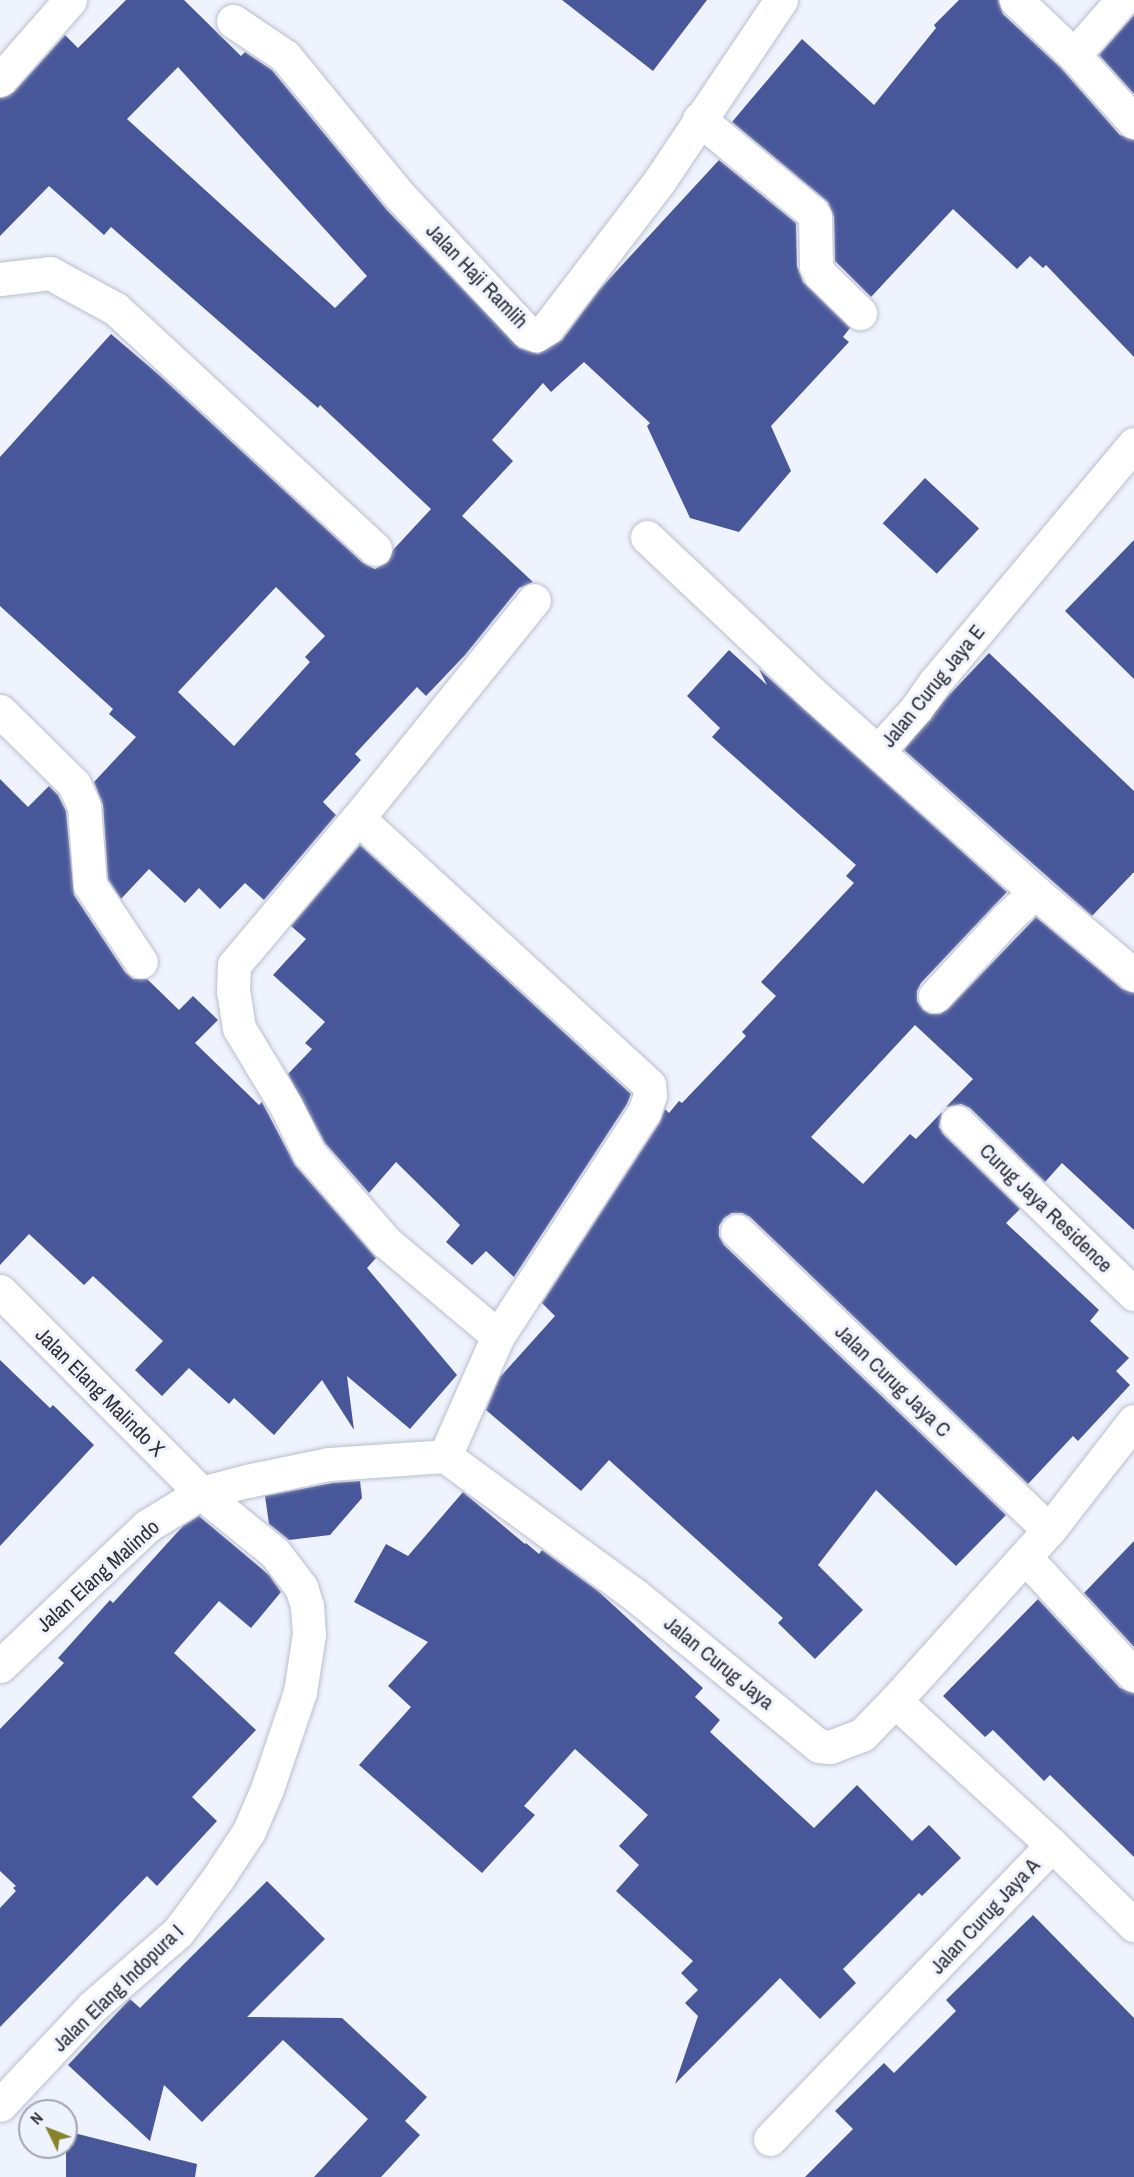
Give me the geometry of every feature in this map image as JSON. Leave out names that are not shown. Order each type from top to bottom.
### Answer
[{"type":"street","points":[[0,80],[70,0]]},
{"type":"street","name":"Jalan Haji Ramlih","points":[[233,21],[285,56],[401,196],[526,331],[536,334],[548,328],[660,180],[781,0]]},
{"type":"street","points":[[1016,0],[1074,55],[1134,122]]},
{"type":"street","points":[[1074,55],[1122,0]]},
{"type":"street","points":[[699,119],[812,212],[815,217],[816,266],[820,274],[860,313]]},
{"type":"street","points":[[0,279],[50,273],[116,309],[375,549]]},
{"type":"street","name":"Jalan Curug Jaya E","points":[[1134,444],[935,682],[916,709],[878,751],[1035,892],[1134,975]]},
{"type":"street","points":[[647,537],[814,695],[878,751]]},
{"type":"street","points":[[498,1336],[386,1242],[309,1153],[286,1106],[239,1028],[233,992],[234,965],[358,818],[534,600]]},
{"type":"street","points":[[0,711],[74,784],[84,806],[90,885],[141,962]]},
{"type":"street","points":[[201,1493],[247,1480],[329,1464],[445,1456],[498,1336],[644,1112],[650,1095],[649,1085],[358,818]]},
{"type":"street","points":[[934,996],[1006,919],[1035,892]]},
{"type":"street","name":"Curug Jaya Residence","points":[[957,1122],[1134,1294]]},
{"type":"street","name":"Jalan Curug Jaya C","points":[[737,1231],[1049,1530]]},
{"type":"street","name":"Jalan Elang Malindo X","points":[[0,1291],[201,1493]]},
{"type":"street","name":"Jalan Curug Jaya","points":[[445,1456],[635,1595],[819,1746],[830,1747],[862,1735],[895,1701],[1049,1530],[1134,1421]]},
{"type":"street","name":"Jalan Elang Malindo","points":[[0,1666],[147,1526],[201,1493]]},
{"type":"street","name":"Jalan Elang Indopura I","points":[[0,2105],[92,2007],[178,1932],[218,1878],[249,1831],[267,1789],[300,1692],[309,1634],[307,1606],[301,1587],[275,1553],[201,1493]]},
{"type":"street","points":[[1025,1557],[1134,1675]]},
{"type":"street","name":"Jalan Curug Jaya A","points":[[770,2139],[1052,1845],[895,1701]]},
{"type":"street","points":[[1052,1845],[1134,1925]]},
{"type":"building","points":[[126,0],[184,0],[241,56],[245,52],[272,70],[387,210],[519,348],[538,354],[562,340],[600,289],[719,160],[796,223],[797,266],[803,282],[850,328],[843,337],[849,342],[771,426],[791,471],[739,532],[690,518],[647,426],[650,423],[584,362],[551,392],[543,383],[492,440],[513,461],[462,516],[533,582],[519,588],[466,654],[426,696],[417,687],[355,754],[361,760],[323,802],[336,815],[264,900],[245,883],[220,909],[199,888],[185,903],[149,869],[121,899],[108,879],[103,805],[94,782],[136,737],[109,714],[113,709],[0,606],[0,457],[111,334],[158,374],[363,563],[375,569],[388,562],[393,550],[431,509],[320,405],[318,408],[111,227],[104,235],[49,186],[0,236],[0,98],[14,92],[65,35],[78,48]],"holes":[[[178,67],[367,276],[335,308],[127,119]],[[276,587],[325,636],[305,657],[310,662],[234,746],[178,692]]]},
{"type":"building","points":[[562,0],[707,0],[653,71]]},
{"type":"building","points":[[959,0],[998,0],[1003,14],[1061,68],[1120,135],[1134,140],[1134,357],[1046,265],[1043,268],[1030,256],[1017,269],[953,209],[871,297],[835,261],[834,217],[828,202],[732,122],[802,39],[874,105],[936,28],[934,25]]},
{"type":"building","points":[[1134,15],[1134,94],[1099,55]]},
{"type":"building","points":[[925,478],[979,528],[937,574],[883,523]]},
{"type":"building","points":[[1134,540],[1134,679],[1065,611]]},
{"type":"building","points":[[729,650],[767,685],[759,669],[1007,892],[921,983],[917,991],[917,1001],[923,1010],[930,1014],[940,1014],[948,1009],[1036,917],[1122,989],[1134,993],[1134,1230],[1062,1163],[1045,1182],[970,1108],[961,1104],[946,1107],[973,1079],[915,1025],[811,1137],[863,1184],[910,1134],[916,1139],[942,1112],[939,1127],[944,1135],[1020,1209],[1006,1223],[1099,1310],[1090,1321],[1129,1358],[1116,1371],[1130,1385],[1078,1441],[1073,1436],[1028,1484],[750,1217],[742,1213],[732,1213],[724,1218],[719,1226],[719,1236],[724,1245],[1006,1515],[956,1566],[876,1490],[818,1565],[863,1610],[815,1659],[778,1623],[783,1618],[609,1460],[581,1491],[486,1410],[500,1377],[555,1316],[542,1303],[660,1122],[665,1109],[669,1113],[679,1101],[682,1103],[746,1036],[742,1032],[776,996],[761,982],[854,883],[846,876],[856,865],[712,737],[720,728],[687,696]]},
{"type":"building","points":[[989,653],[1134,791],[1134,872],[1092,916],[904,750],[949,695]]},
{"type":"building","points":[[0,779],[28,807],[49,786],[58,795],[66,811],[74,895],[125,972],[133,979],[147,979],[179,1010],[193,996],[218,1020],[195,1043],[259,1105],[262,1102],[295,1165],[376,1258],[367,1268],[457,1375],[410,1429],[347,1376],[354,1430],[322,1380],[274,1435],[234,1398],[229,1404],[189,1368],[162,1396],[135,1370],[163,1341],[93,1276],[84,1285],[29,1234],[0,1265]]},
{"type":"building","points":[[360,845],[631,1094],[627,1104],[514,1277],[486,1251],[472,1265],[446,1242],[460,1225],[396,1162],[369,1193],[325,1143],[288,1074],[312,1049],[305,1043],[325,1022],[273,975],[306,939],[291,926]]},
{"type":"building","points":[[0,1360],[50,1408],[53,1405],[94,1445],[0,1546]]},
{"type":"building","points":[[360,1481],[362,1498],[330,1535],[289,1540],[269,1524],[265,1496],[332,1483]]},
{"type":"building","points":[[463,1492],[525,1544],[539,1554],[542,1550],[598,1591],[703,1688],[695,1697],[720,1720],[710,1732],[814,1828],[857,1785],[912,1841],[929,1825],[961,1858],[922,1896],[919,1893],[843,1969],[856,1983],[820,2019],[780,1978],[675,2084],[698,2016],[685,2003],[698,1990],[681,1973],[693,1961],[616,1891],[639,1865],[619,1846],[648,1815],[575,1749],[524,1806],[535,1815],[482,1873],[359,1765],[411,1707],[388,1686],[428,1642],[354,1602],[386,1544],[408,1556]]},
{"type":"building","points":[[199,1516],[269,1575],[281,1592],[251,1628],[219,1601],[174,1653],[256,1730],[192,1797],[217,1821],[157,1886],[147,1876],[0,2027],[0,1908],[16,1891],[13,1888],[16,1886],[0,1871],[0,1729],[64,1663],[58,1658],[110,1600],[113,1603],[183,1526]]},
{"type":"building","points":[[1134,1541],[1134,1647],[1084,1593]]},
{"type":"building","points":[[1038,1599],[1120,1688],[1134,1693],[1134,1857],[1050,1775],[1044,1781],[993,1730],[985,1737],[943,1696]]},
{"type":"building","points":[[267,1881],[325,1939],[247,2017],[342,2018],[427,2097],[405,2121],[420,2135],[381,2177],[314,2177],[368,2119],[283,2040],[202,2122],[164,2085],[150,2141],[68,2065],[130,1999],[140,2008]]},
{"type":"building","points":[[1033,1915],[1134,2018],[1134,2177],[805,2177],[853,2129],[835,2111],[884,2063],[894,2073],[956,2011],[946,2000]]},
{"type":"building","points":[[78,2134],[197,2164],[195,2177],[66,2177],[66,2159],[78,2159]]}]
